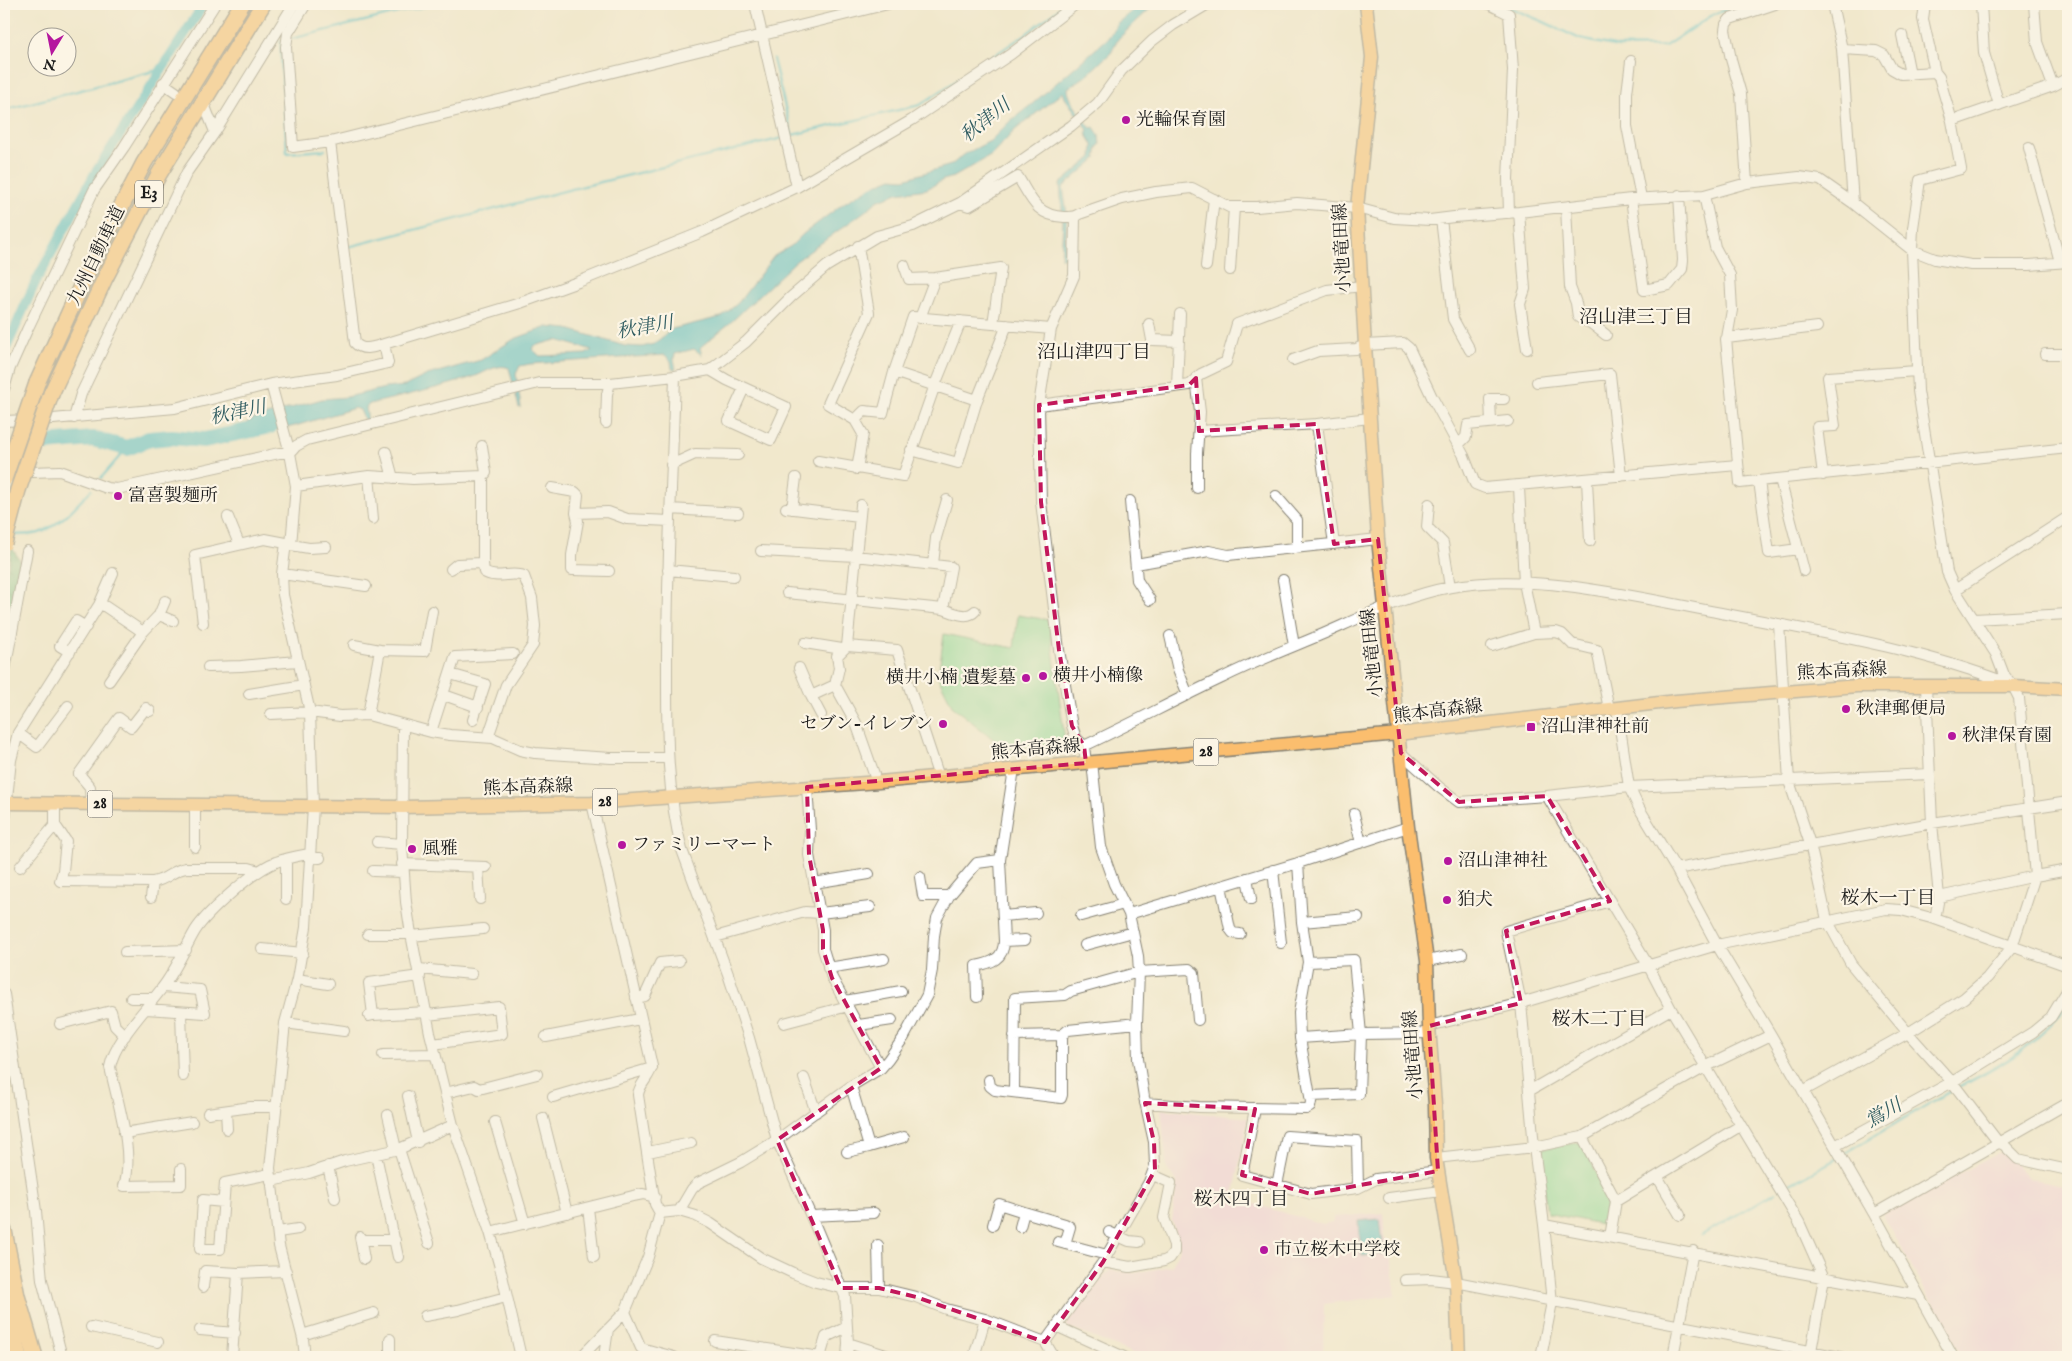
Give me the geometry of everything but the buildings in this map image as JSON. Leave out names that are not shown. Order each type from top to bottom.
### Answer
[{"type":"highway","name":"九州自動車道","points":[[4,479],[36,383],[88,271],[144,163],[242,4]]},
{"type":"highway","name":"九州自動車道","points":[[4,543],[21,481],[51,394],[105,278],[159,174],[263,4]]},
{"type":"highway","points":[[4,1231],[17,1296],[35,1357]]},
{"type":"highway","points":[[4,1301],[19,1357]]},
{"type":"main road","name":"小池竜田線","points":[[1366,4],[1372,56],[1357,208],[1378,539],[1408,827],[1427,961],[1437,1164],[1456,1282],[1458,1357]]},
{"type":"main road","name":"熊本高森線","points":[[6,803],[403,807],[592,803],[674,798],[1089,763],[1398,734],[1676,701],[1857,686],[2013,686],[2068,689]]},
{"type":"street","points":[[4,388],[26,330],[94,190],[124,147],[215,4]]},
{"type":"street","points":[[74,418],[81,394],[187,172],[215,132],[294,4]]},
{"type":"street","points":[[306,4],[288,33],[286,46],[293,146],[330,142],[888,4]]},
{"type":"street","points":[[755,4],[797,187]]},
{"type":"street","points":[[330,142],[355,343],[359,348],[365,349],[520,303],[578,282],[702,232],[797,187],[912,120],[1011,54],[1076,4]]},
{"type":"street","points":[[4,473],[60,471],[107,488],[117,489],[279,453],[290,453],[296,446],[307,440],[539,383],[610,383],[710,370],[746,342],[791,296],[826,266],[877,236],[913,226],[960,204],[1071,126],[1098,103],[1121,70],[1152,41],[1173,25],[1208,4]]},
{"type":"street","points":[[1489,4],[1509,14],[1513,70],[1508,179],[1525,289],[1520,304],[1527,349]]},
{"type":"street","points":[[1747,183],[1741,94],[1725,30],[1726,24],[1730,19],[1775,4]]},
{"type":"street","points":[[1832,4],[1842,49],[1852,203]]},
{"type":"street","points":[[1803,1091],[1908,1033],[1974,990],[1987,978],[2012,947],[2035,876],[2019,698],[2004,674],[1997,657],[1955,590],[1947,572],[1918,390],[1912,250],[1913,228],[1920,180],[1961,169],[1952,121],[1939,77],[1935,72],[1923,19],[1925,4]]},
{"type":"street","points":[[1981,4],[1984,53],[2000,104]]},
{"type":"street","points":[[2034,4],[2038,42],[2053,86]]},
{"type":"street","points":[[1902,34],[1910,74]]},
{"type":"street","points":[[1842,49],[1876,51],[1884,55],[1895,72],[1910,74],[1935,72]]},
{"type":"street","points":[[1631,61],[1627,93],[1627,126],[1636,198],[1644,290],[1669,285],[1682,269],[1679,195]]},
{"type":"street","points":[[1952,121],[2053,86],[2068,78]]},
{"type":"street","points":[[163,83],[176,92]]},
{"type":"street","points":[[206,109],[215,132]]},
{"type":"street","points":[[960,204],[969,206],[1018,177],[1040,210],[1053,216],[1075,217],[1122,200],[1156,192],[1192,188],[1229,207],[1257,207],[1297,202],[1357,208],[1394,218],[1430,220],[1514,213],[1636,198],[1704,195],[1747,183],[1807,177],[1820,180],[1912,250],[1935,259],[1971,265],[2029,265],[2064,262],[2029,148]]},
{"type":"street","points":[[1704,195],[1715,247],[1730,275],[1732,310],[1726,338],[1740,483],[2068,448]]},
{"type":"street","points":[[1206,266],[1214,199]]},
{"type":"street","points":[[1230,270],[1234,207]]},
{"type":"street","points":[[1566,207],[1570,286],[1576,303],[1578,317],[1592,324],[1606,335]]},
{"type":"street","points":[[1045,1342],[1105,1258],[1113,1234],[1153,1175],[1155,1166],[1155,1149],[1138,1059],[1139,972],[1133,932],[1129,914],[1114,884],[1101,847],[1089,763],[1084,746],[1076,738],[1072,726],[1059,650],[1041,502],[1039,405],[1051,329],[1074,276],[1075,217]]},
{"type":"street","points":[[1441,219],[1453,318],[1470,350]]},
{"type":"street","points":[[857,469],[863,434],[855,420],[828,404],[870,313],[858,246]]},
{"type":"street","points":[[904,265],[909,280],[1001,268],[993,324]]},
{"type":"street","points":[[920,318],[935,278]]},
{"type":"street","points":[[1039,405],[1189,385],[1196,378],[1226,362],[1237,324],[1328,290],[1362,286]]},
{"type":"street","points":[[1177,386],[1180,314]]},
{"type":"street","points":[[855,420],[864,411],[883,413],[894,372],[913,318],[1051,329]]},
{"type":"street","points":[[818,461],[903,476],[935,385],[961,322]]},
{"type":"street","points":[[1149,324],[1152,340],[1179,341]]},
{"type":"street","points":[[911,450],[958,463],[977,400],[1007,325]]},
{"type":"street","points":[[1727,338],[1817,327]]},
{"type":"street","points":[[1293,360],[1318,351],[1356,349],[1365,345],[1403,343],[1409,348],[1476,484],[1486,488],[1519,487],[1737,465]]},
{"type":"street","points":[[4,420],[74,418],[175,408],[388,363],[384,344]]},
{"type":"street","points":[[2046,354],[2068,354]]},
{"type":"street","points":[[710,370],[786,407],[771,440],[729,421],[744,388]]},
{"type":"street","points":[[1823,474],[1817,428],[1835,426],[1828,377],[1917,371]]},
{"type":"street","points":[[894,372],[977,400]]},
{"type":"street","points":[[1537,382],[1610,374],[1621,476]]},
{"type":"street","points":[[675,376],[668,570],[668,758],[677,830],[682,850],[715,937],[749,1038],[777,1140],[812,1216],[845,1296],[847,1357]]},
{"type":"street","points":[[1196,378],[1200,412],[1197,488]]},
{"type":"street","points":[[606,423],[607,394],[610,383]]},
{"type":"street","points":[[272,388],[290,453],[296,486],[289,544],[282,574],[283,595],[310,712],[313,806],[303,953],[285,1023],[275,1107],[270,1177],[279,1246],[302,1335],[305,1357]]},
{"type":"street","points":[[1491,422],[1490,399],[1504,399]]},
{"type":"street","points":[[1199,432],[1317,424],[1370,418]]},
{"type":"street","points":[[1458,445],[1466,437],[1468,424],[1508,421]]},
{"type":"street","points":[[1317,424],[1334,544]]},
{"type":"street","points":[[296,486],[369,476],[446,479],[482,476],[486,473],[482,446]]},
{"type":"street","points":[[386,452],[393,478]]},
{"type":"street","points":[[671,465],[695,454],[738,455]]},
{"type":"street","points":[[369,476],[373,519]]},
{"type":"street","points":[[482,476],[484,572],[491,576],[517,574],[524,576],[531,594],[535,626],[533,645],[506,685],[488,737]]},
{"type":"street","points":[[796,478],[789,508],[859,517]]},
{"type":"street","points":[[1780,479],[1804,571]]},
{"type":"street","points":[[1587,480],[1590,541]]},
{"type":"street","points":[[1759,481],[1769,553],[1798,549]]},
{"type":"street","points":[[1519,487],[1524,582],[1534,633]]},
{"type":"street","points":[[552,488],[577,493],[576,513],[578,521],[572,570],[609,571]]},
{"type":"street","points":[[1276,496],[1297,520],[1298,547]]},
{"type":"street","points":[[933,564],[936,538],[947,500]]},
{"type":"street","points":[[1130,501],[1137,580],[1150,600]]},
{"type":"street","points":[[1429,504],[1427,527],[1442,543],[1450,587]]},
{"type":"street","points":[[861,505],[845,647],[837,656],[839,668],[836,685],[856,723],[874,774]]},
{"type":"street","points":[[670,509],[738,513]]},
{"type":"street","points":[[576,513],[608,512],[627,519],[670,521]]},
{"type":"street","points":[[228,517],[239,544]]},
{"type":"street","points":[[1955,590],[2068,517]]},
{"type":"street","points":[[202,622],[195,555],[264,539],[309,548],[326,547]]},
{"type":"street","points":[[1136,564],[1209,551],[1228,555],[1378,539]]},
{"type":"street","points":[[4,675],[27,551]]},
{"type":"street","points":[[761,551],[856,556],[951,567],[943,609]]},
{"type":"street","points":[[451,569],[457,564],[483,563]]},
{"type":"street","points":[[668,570],[734,576]]},
{"type":"street","points":[[4,828],[7,760],[18,734],[86,627],[100,603],[113,573]]},
{"type":"street","points":[[282,574],[366,586]]},
{"type":"street","points":[[1284,580],[1294,646]]},
{"type":"street","points":[[1084,746],[1226,676],[1386,607],[1450,587],[1487,583],[1524,582],[1599,591],[1779,624],[1921,655],[1978,672],[2013,686]]},
{"type":"street","points":[[787,593],[943,609],[967,616],[972,615],[975,611]]},
{"type":"street","points":[[110,681],[143,632],[159,615],[165,601]]},
{"type":"street","points":[[100,603],[143,632]]},
{"type":"street","points":[[354,645],[380,650],[425,651],[432,611]]},
{"type":"street","points":[[1974,619],[2068,614]]},
{"type":"street","points":[[159,615],[173,621]]},
{"type":"street","points":[[1779,624],[1790,781],[1810,844],[1827,920],[1851,964],[1908,1033],[1952,1082],[1998,1142],[2018,1158],[2068,1170]]},
{"type":"street","points":[[1492,646],[1534,633],[1556,632],[1562,634],[1572,644],[1597,650],[1613,709],[1629,787],[1676,868],[1717,945],[1874,1214],[1953,1357]]},
{"type":"street","points":[[1170,636],[1178,670],[1188,695]]},
{"type":"street","points":[[805,643],[897,650],[937,770]]},
{"type":"street","points":[[368,715],[380,650]]},
{"type":"street","points":[[431,732],[455,657],[513,654]]},
{"type":"street","points":[[208,667],[297,661]]},
{"type":"street","points":[[799,668],[821,715]]},
{"type":"street","points":[[450,674],[485,684],[473,720]]},
{"type":"street","points":[[811,696],[836,685]]},
{"type":"street","points":[[248,694],[304,686]]},
{"type":"street","points":[[1926,686],[1932,823],[1939,897],[1935,920]]},
{"type":"street","points":[[444,695],[478,706]]},
{"type":"street","points":[[18,734],[37,747],[68,706]]},
{"type":"street","points":[[91,804],[90,786],[79,774],[119,718],[131,728],[146,708],[150,711]]},
{"type":"street","points":[[271,714],[310,712],[340,716],[368,715],[431,732],[499,739],[520,750],[535,753],[612,758],[668,758]]},
{"type":"street","points":[[403,725],[402,844],[411,935],[434,1049],[453,1125],[490,1232],[521,1357]]},
{"type":"street","points":[[1401,753],[1459,802],[1547,796],[1629,787],[1930,774]]},
{"type":"street","points":[[977,997],[976,966],[990,963],[998,958],[1003,950],[1000,860],[1014,769]]},
{"type":"street","points":[[807,787],[810,830],[809,855],[823,930],[823,949],[828,968],[881,1068]]},
{"type":"street","points":[[1547,796],[1648,965],[1671,1009],[1740,1126],[1799,1222],[1824,1278],[1811,1355]]},
{"type":"street","points":[[1676,868],[1932,823],[2068,802]]},
{"type":"street","points":[[581,1357],[625,1312],[648,1257],[660,1213],[655,1204],[638,1093],[652,1068],[592,803]]},
{"type":"street","points":[[20,867],[54,824],[55,804]]},
{"type":"street","points":[[195,805],[195,848]]},
{"type":"street","points":[[1354,814],[1361,843]]},
{"type":"street","points":[[54,824],[66,842],[60,881],[153,882],[166,879],[177,870],[186,868],[248,868],[259,871]]},
{"type":"street","points":[[1129,914],[1298,863],[1408,827]]},
{"type":"street","points":[[377,842],[402,844]]},
{"type":"street","points":[[181,1169],[181,1185],[124,1186],[128,1175],[129,1158],[110,1068],[112,1058],[125,1036],[163,987],[203,921],[259,871],[274,862],[309,855],[320,858]]},
{"type":"street","points":[[286,859],[286,899]]},
{"type":"street","points":[[679,1211],[698,1183],[741,1162],[777,1140],[852,1086],[881,1068],[895,1051],[925,1001],[932,970],[935,922],[949,896],[977,863],[1000,860]]},
{"type":"street","points":[[1146,1103],[1304,1110],[1310,1106],[1300,1038],[1300,1013],[1308,962],[1302,922],[1298,863]]},
{"type":"street","points":[[373,871],[403,868],[482,867],[480,899]]},
{"type":"street","points":[[1273,870],[1281,942]]},
{"type":"street","points":[[1939,897],[2068,870]]},
{"type":"street","points":[[814,883],[869,874]]},
{"type":"street","points":[[920,877],[923,896],[949,896]]},
{"type":"street","points":[[1247,878],[1251,899]]},
{"type":"street","points":[[152,897],[153,882]]},
{"type":"street","points":[[1221,886],[1230,929],[1233,933],[1240,934]]},
{"type":"street","points":[[1541,1357],[1552,1302],[1520,1003],[1506,931],[1610,901]]},
{"type":"street","points":[[1081,916],[1124,904]]},
{"type":"street","points":[[715,937],[806,912],[820,913],[870,907]]},
{"type":"street","points":[[1300,1038],[1429,1030],[1717,945],[1827,920],[1886,909],[1901,910],[1935,920],[2068,966]]},
{"type":"street","points":[[1003,916],[1036,913]]},
{"type":"street","points":[[1302,922],[1358,917]]},
{"type":"street","points":[[368,934],[411,935],[482,929]]},
{"type":"street","points":[[1085,945],[1133,932]]},
{"type":"street","points":[[1004,941],[1026,940]]},
{"type":"street","points":[[262,949],[303,953]]},
{"type":"street","points":[[125,952],[186,950]]},
{"type":"street","points":[[1427,961],[1462,954]]},
{"type":"street","points":[[828,968],[884,959]]},
{"type":"street","points":[[1308,962],[1354,960],[1361,1034],[1359,1094],[1310,1096]]},
{"type":"street","points":[[636,998],[646,996],[660,963],[680,961]]},
{"type":"street","points":[[1014,1091],[1015,998],[1065,995],[1071,991],[1139,972],[1176,968],[1193,971],[1198,1020]]},
{"type":"street","points":[[383,1055],[434,1049],[502,1034],[499,1007],[427,1014],[371,1016],[369,983],[420,973],[472,974]]},
{"type":"street","points":[[297,979],[328,984]]},
{"type":"street","points":[[146,1009],[204,1013],[200,990],[163,987]]},
{"type":"street","points":[[1835,1146],[1952,1082],[2033,1032],[2051,1017],[2068,989]]},
{"type":"street","points":[[784,1023],[846,1004],[901,991]]},
{"type":"street","points":[[4,994],[36,1211],[42,1280],[62,1357]]},
{"type":"street","points":[[131,998],[154,998]]},
{"type":"street","points":[[1529,1091],[1671,1009]]},
{"type":"street","points":[[60,1024],[111,1011],[115,1026],[125,1036]]},
{"type":"street","points":[[181,1012],[183,1076]]},
{"type":"street","points":[[546,1036],[640,1019]]},
{"type":"street","points":[[859,1025],[892,1020]]},
{"type":"street","points":[[285,1023],[344,1031]]},
{"type":"street","points":[[1014,1036],[1062,1035],[1068,1030],[1137,1023]]},
{"type":"street","points":[[989,1080],[990,1086],[995,1090],[1061,1098],[1062,1035]]},
{"type":"street","points":[[1255,1109],[1242,1175],[1306,1194],[1358,1188],[1376,1179],[1437,1164],[1534,1147],[1582,1136],[1706,1066],[1771,1035]]},
{"type":"street","points":[[553,1097],[652,1068]]},
{"type":"street","points":[[445,1094],[474,1086],[479,1089],[537,1074]]},
{"type":"street","points":[[804,1078],[816,1112]]},
{"type":"street","points":[[852,1086],[868,1130],[869,1148]]},
{"type":"street","points":[[408,1096],[418,1142]]},
{"type":"street","points":[[1874,1214],[2068,1103]]},
{"type":"street","points":[[208,1113],[251,1107],[275,1107]]},
{"type":"street","points":[[226,1110],[227,1129]]},
{"type":"street","points":[[388,1115],[427,1244]]},
{"type":"street","points":[[543,1118],[567,1213]]},
{"type":"street","points":[[124,1133],[192,1122]]},
{"type":"street","points":[[495,1122],[525,1224]]},
{"type":"street","points":[[223,1202],[203,1200],[200,1248],[220,1249],[225,1183],[309,1173],[328,1166],[398,1149],[418,1142],[453,1125]]},
{"type":"street","points":[[1616,1201],[1740,1126]]},
{"type":"street","points":[[1277,1185],[1287,1136],[1357,1141],[1358,1188]]},
{"type":"street","points":[[1582,1136],[1616,1201],[1610,1237]]},
{"type":"street","points":[[847,1152],[869,1148],[904,1137]]},
{"type":"street","points":[[648,1152],[691,1143]]},
{"type":"street","points":[[376,1155],[398,1257]]},
{"type":"street","points":[[328,1166],[335,1198]]},
{"type":"street","points":[[993,1225],[999,1204],[1069,1226],[1061,1243],[1130,1267],[1164,1261],[1170,1258],[1174,1252],[1174,1245],[1164,1218],[1171,1183],[1153,1175]]},
{"type":"street","points":[[1657,1176],[1680,1215]]},
{"type":"street","points":[[1389,1198],[1441,1191]]},
{"type":"street","points":[[490,1232],[643,1194],[655,1197]]},
{"type":"street","points":[[588,1208],[594,1257]]},
{"type":"street","points":[[660,1213],[679,1211],[696,1216],[710,1223],[761,1258],[816,1282],[841,1288],[879,1288],[916,1297],[946,1309],[985,1319],[1045,1342],[1054,1357]]},
{"type":"street","points":[[1020,1227],[1024,1212]]},
{"type":"street","points":[[812,1216],[874,1213]]},
{"type":"street","points":[[1544,1225],[1918,1294]]},
{"type":"street","points":[[278,1232],[298,1229]]},
{"type":"street","points":[[1113,1234],[1129,1241],[1139,1242]]},
{"type":"street","points":[[364,1259],[360,1239],[394,1240]]},
{"type":"street","points":[[878,1246],[879,1288]]},
{"type":"street","points":[[1673,1357],[1693,1251]]},
{"type":"street","points":[[203,1287],[205,1271],[238,1273],[286,1271]]},
{"type":"street","points":[[232,1357],[238,1273]]},
{"type":"street","points":[[1405,1280],[1431,1279],[1456,1282],[1552,1302],[1680,1325],[1811,1355],[1840,1357]]},
{"type":"street","points":[[425,1316],[458,1310],[506,1297]]},
{"type":"street","points":[[625,1312],[641,1348],[648,1354],[674,1357]]},
{"type":"street","points":[[302,1335],[374,1313]]},
{"type":"street","points":[[974,1357],[985,1319]]},
{"type":"street","points":[[1056,1326],[1124,1357]]},
{"type":"street","points":[[91,1327],[158,1342]]},
{"type":"street","points":[[715,1341],[767,1353],[820,1357],[826,1337],[847,1327]]},
{"type":"street","points":[[604,1357],[608,1329]]},
{"type":"street","points":[[200,1330],[235,1333]]},
{"type":"street","points":[[390,1340],[390,1357]]},
{"type":"street","points":[[848,1343],[892,1357]]},
{"type":"highlighted area","points":[[1196,378],[1199,431],[1317,424],[1334,544],[1378,539],[1401,753],[1459,802],[1547,796],[1610,901],[1506,931],[1521,1003],[1429,1026],[1438,1171],[1311,1194],[1242,1175],[1255,1109],[1145,1103],[1154,1142],[1155,1170],[1103,1262],[1045,1342],[916,1297],[879,1288],[841,1288],[777,1140],[881,1068],[832,978],[823,949],[823,930],[809,855],[807,787],[1086,763],[1084,746],[1072,726],[1059,650],[1041,502],[1039,405],[1189,385]]},
{"type":"shaded area","points":[[1161,1109],[1248,1118],[1233,1198],[1323,1224],[1333,1222],[1333,1217],[1383,1213],[1385,1239],[1389,1248],[1396,1295],[1324,1304],[1323,1357],[1142,1357],[1065,1326],[1109,1270],[1135,1273],[1172,1266],[1180,1248],[1172,1221],[1177,1181],[1167,1169]]},
{"type":"shaded area","points":[[2002,1151],[2029,1178],[2068,1186],[2068,1357],[1963,1357],[1882,1214]]},
{"type":"green space","points":[[12,548],[20,560],[21,580],[12,594],[15,603],[4,664],[4,585]]},
{"type":"green space","points":[[1018,615],[1049,620],[1065,741],[1007,750],[953,707],[938,677],[944,634],[1014,648]]},
{"type":"green space","points":[[1582,1142],[1607,1196],[1605,1225],[1547,1213],[1539,1149]]},
{"type":"water","points":[[1141,4],[1155,4],[1118,39],[1111,53],[1086,76],[1068,88],[1070,98],[1077,109],[1091,128],[1094,127],[1099,135],[1100,145],[1096,159],[1063,187],[1067,214],[1065,258],[1061,258],[1063,222],[1060,184],[1092,157],[1093,145],[1086,133],[1088,130],[1065,98],[1063,92],[1014,131],[992,155],[954,177],[943,180],[927,189],[897,193],[877,201],[795,262],[730,323],[700,348],[702,355],[694,349],[675,354],[676,369],[672,369],[671,361],[665,355],[520,366],[516,374],[521,407],[519,408],[509,368],[501,367],[450,384],[370,404],[366,407],[368,421],[365,422],[360,410],[355,408],[295,426],[253,435],[246,423],[253,419],[322,399],[347,397],[385,388],[405,386],[427,375],[481,360],[514,339],[547,327],[568,329],[625,346],[642,347],[654,344],[672,329],[721,317],[738,303],[774,256],[791,246],[803,234],[844,203],[872,186],[892,178],[904,179],[951,165],[965,154],[990,141],[1009,122],[1107,39],[1116,24]],"holes":[[[556,340],[592,350],[586,354],[540,356],[532,349],[534,346]]]},
{"type":"water","points":[[1380,1219],[1384,1254],[1362,1256],[1358,1221]]},
{"type":"waterway","points":[[4,353],[35,283],[94,175],[204,4]]},
{"type":"waterway","points":[[291,39],[434,4]]},
{"type":"waterway","points":[[788,136],[920,105],[1026,34],[1065,4]]},
{"type":"waterway","points":[[1503,5],[1580,39],[1619,47],[1665,46],[1714,14],[1743,4]]},
{"type":"waterway","points":[[280,41],[287,153],[325,150]]},
{"type":"waterway","points":[[773,59],[792,135]]},
{"type":"waterway","points":[[4,110],[158,70]]},
{"type":"waterway","points":[[348,247],[572,189],[783,138]]},
{"type":"waterway","name":"秋津川","points":[[46,443],[93,439],[127,448],[149,439],[172,437],[204,440],[270,426]]},
{"type":"waterway","points":[[101,478],[127,448]]},
{"type":"waterway","points":[[15,535],[36,534],[46,530],[67,514],[91,490]]},
{"type":"waterway","name":"鴬川","points":[[1959,1087],[2019,1053],[2044,1032],[2068,1004]]},
{"type":"waterway","name":"鴬川","points":[[1842,1155],[1954,1089]]},
{"type":"waterway","name":"鴬川","points":[[1781,1189],[1838,1158]]},
{"type":"waterway","name":"鴬川","points":[[1702,1235],[1776,1192]]},
{"type":"place","name":"光輪保育園","points":[[1126,120]]},
{"type":"place","name":"富喜製麺所","points":[[118,496]]},
{"type":"place","name":"横井小楠像","points":[[1043,676]]},
{"type":"place","name":"横井小楠 遺髪墓","points":[[1026,678]]},
{"type":"place","name":"秋津郵便局","points":[[1846,709]]},
{"type":"place","name":"セブン-イレブン","points":[[943,724]]},
{"type":"place","name":"沼山津神社前","points":[[1531,727]]},
{"type":"place","name":"秋津保育園","points":[[1952,736]]},
{"type":"place","name":"ファミリーマート","points":[[622,845]]},
{"type":"place","name":"風雅","points":[[412,849]]},
{"type":"place","name":"沼山津神社","points":[[1448,861]]},
{"type":"place","name":"狛犬","points":[[1447,900]]},
{"type":"place","name":"市立桜木中学校","points":[[1264,1250]]},
{"type":"district","name":"沼山津三丁目","points":[[1636,318]]},
{"type":"district","name":"沼山津四丁目","points":[[1094,353]]},
{"type":"district","name":"桜木一丁目","points":[[1888,899]]},
{"type":"district","name":"桜木二丁目","points":[[1599,1020]]},
{"type":"district","name":"桜木四丁目","points":[[1241,1200]]}]
